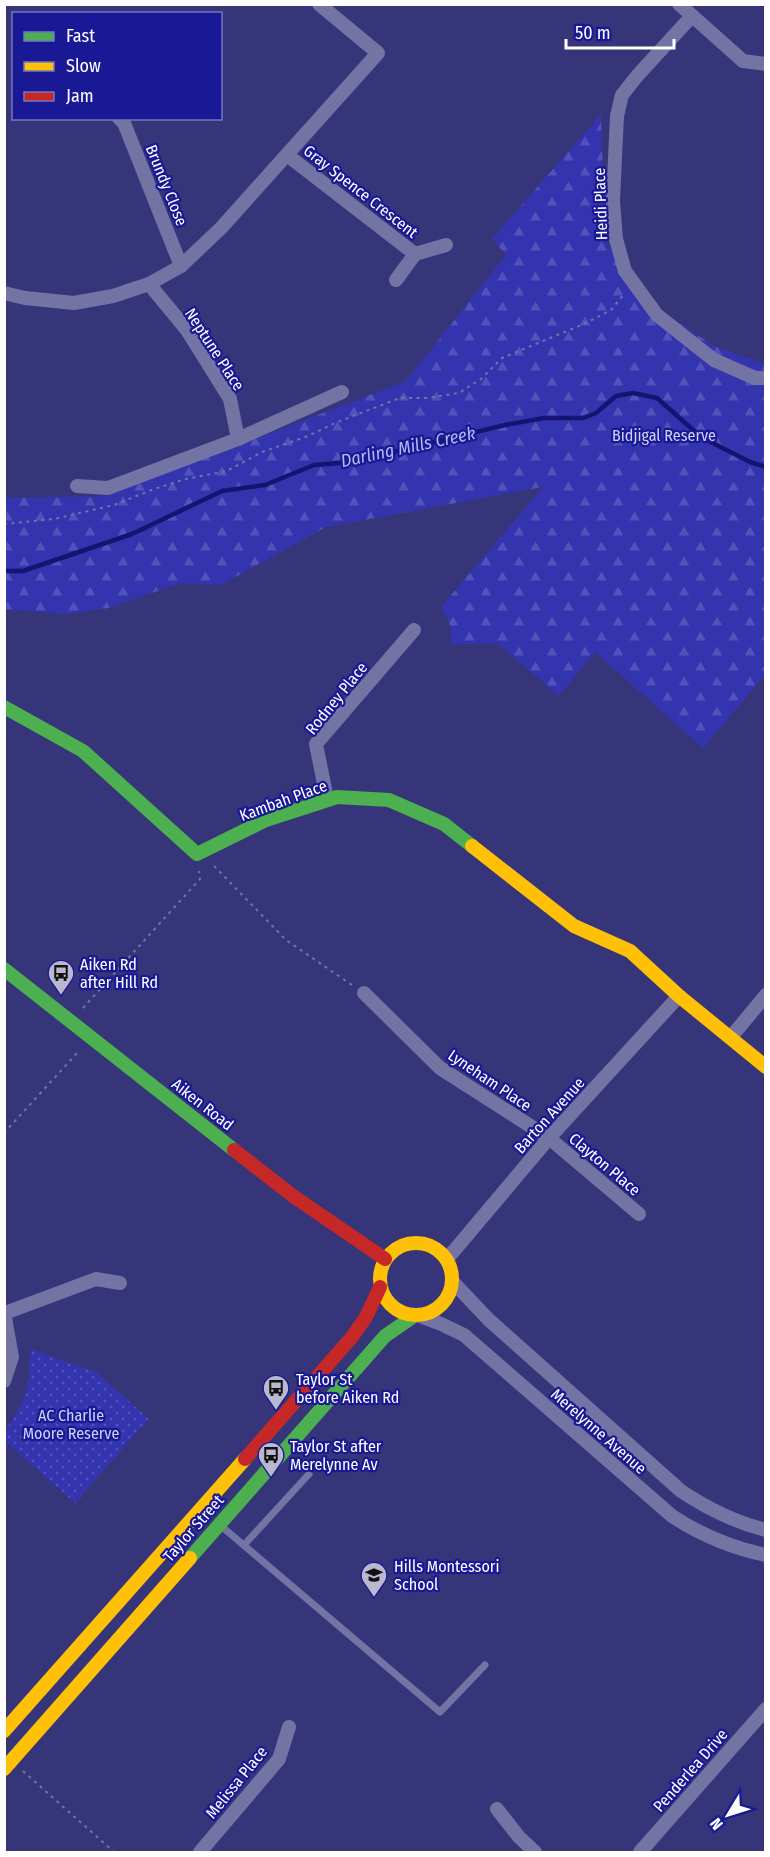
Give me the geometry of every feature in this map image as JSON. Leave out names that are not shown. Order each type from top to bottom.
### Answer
[{"type":"street","name":"Gray Spence Crescent","points":[[4,293],[25,298],[74,303],[113,296],[149,284],[181,266],[222,227],[378,53],[319,4]]},
{"type":"street","points":[[679,4],[743,61],[765,64]]},
{"type":"street","name":"Heidi Place","points":[[692,16],[622,95],[617,117],[613,201],[616,238],[625,271],[657,315],[714,360],[755,378],[765,378]]},
{"type":"street","name":"Brundy Close","points":[[121,120],[181,266]]},
{"type":"street","name":"Gray Spence Crescent","points":[[287,155],[415,254]]},
{"type":"street","name":"Gray Spence Crescent","points":[[396,280],[415,254],[446,245]]},
{"type":"street","name":"Neptune Place","points":[[149,284],[187,330],[230,399],[238,439]]},
{"type":"street","points":[[77,486],[108,488],[238,439],[342,392]]},
{"type":"street","name":"Rodney Place","points":[[327,799],[316,744],[414,630]]},
{"type":"street","points":[[4,706],[83,751],[197,854]]},
{"type":"street","name":"Kambah Place","points":[[197,854],[266,820],[327,799],[337,797],[389,800],[444,824],[574,927],[630,951],[679,996],[765,1067]]},
{"type":"street","name":"Aiken Road","points":[[4,969],[293,1196],[385,1259]]},
{"type":"street","name":"Lyneham Place","points":[[364,993],[440,1068],[549,1138]]},
{"type":"street","points":[[731,1037],[765,995]]},
{"type":"street","name":"Barton Avenue","points":[[447,1259],[549,1138],[679,996]]},
{"type":"street","name":"Clayton Place","points":[[549,1138],[639,1214]]},
{"type":"street","points":[[416,1242],[428,1244],[439,1250],[447,1259],[452,1270],[453,1282],[450,1294],[442,1305],[432,1312],[417,1316],[402,1313],[392,1307],[380,1287],[381,1268],[385,1259],[393,1250],[404,1244],[416,1242]]},
{"type":"street","points":[[4,1381],[12,1357],[5,1312],[96,1279],[120,1283]]},
{"type":"street","name":"Merelynne Avenue","points":[[453,1282],[489,1320],[681,1491],[708,1509],[733,1521],[765,1530]]},
{"type":"street","name":"Taylor Street","points":[[4,1731],[352,1337],[366,1317],[380,1287]]},
{"type":"street","name":"Merelynne Avenue","points":[[417,1316],[464,1335],[672,1516],[696,1532],[742,1550],[765,1555]]},
{"type":"street","name":"Taylor Street","points":[[4,1769],[385,1336],[417,1316]]},
{"type":"street","points":[[600,1453],[618,1434]]},
{"type":"street","points":[[696,1532],[708,1509]]},
{"type":"street","name":"Penderlea Drive","points":[[640,1852],[765,1709]]},
{"type":"street","name":"Melissa Place","points":[[200,1852],[279,1759],[289,1727]]},
{"type":"street","points":[[497,1809],[519,1838],[535,1852]]},
{"type":"lane","points":[[244,1545],[309,1474]]},
{"type":"lane","points":[[219,1523],[440,1712],[485,1665]]},
{"type":"path","points":[[4,524],[54,519],[114,505],[186,479],[227,471],[262,453],[400,398],[427,398],[459,393],[481,379],[502,358],[584,324],[611,310],[633,283]]},
{"type":"path","points":[[197,854],[218,869],[286,940],[364,993]]},
{"type":"path","points":[[83,1008],[200,879],[197,854]]},
{"type":"path","points":[[4,1133],[78,1052]]},
{"type":"path","points":[[21,1769],[114,1852]]},
{"type":"green space","name":"Bidjigal Reserve","points":[[601,114],[605,241],[654,306],[714,346],[765,364],[765,675],[703,748],[595,652],[559,696],[498,644],[451,644],[451,627],[441,607],[543,487],[326,527],[221,585],[181,583],[108,608],[67,614],[5,609],[4,498],[107,496],[406,381],[506,255],[492,239]]},
{"type":"green space","name":"AC Charlie Moore Reserve","points":[[30,1349],[96,1372],[149,1419],[75,1503],[5,1441],[9,1424],[26,1392]]},
{"type":"waterway","name":"Darling Mills Creek","points":[[4,571],[23,571],[132,534],[222,491],[265,485],[314,465],[352,462],[505,425],[544,418],[583,418],[596,413],[616,396],[633,393],[657,398],[701,437],[750,462],[766,467]]},
{"type":"traffic: fast","points":[[4,707],[83,751],[197,854],[266,820],[337,797],[389,800],[444,824],[472,846]]},
{"type":"traffic: fast","points":[[4,969],[234,1150]]},
{"type":"traffic: fast","points":[[190,1558],[385,1336],[414,1316]]},
{"type":"traffic: slow","points":[[472,846],[574,926],[630,951],[679,996],[766,1067]]},
{"type":"traffic: slow","points":[[423,1243],[442,1253],[450,1265],[452,1279],[450,1293],[442,1305],[430,1313],[409,1315],[390,1305],[382,1293],[380,1272],[390,1253],[402,1245],[423,1243]]},
{"type":"traffic: slow","points":[[4,1731],[245,1459]]},
{"type":"traffic: slow","points":[[4,1769],[190,1558]]},
{"type":"traffic: jam","points":[[234,1150],[293,1196],[385,1259]]},
{"type":"traffic: jam","points":[[245,1459],[352,1337],[366,1317],[380,1287]]},
{"type":"place","name":"Aiken Rd after Hill Rd","points":[[61,996]]},
{"type":"place","name":"Taylor St before Aiken Rd","points":[[276,1411]]},
{"type":"place","name":"Taylor St after Merelynne Av","points":[[271,1478]]},
{"type":"place","name":"Hills Montessori School","points":[[374,1598]]}]
